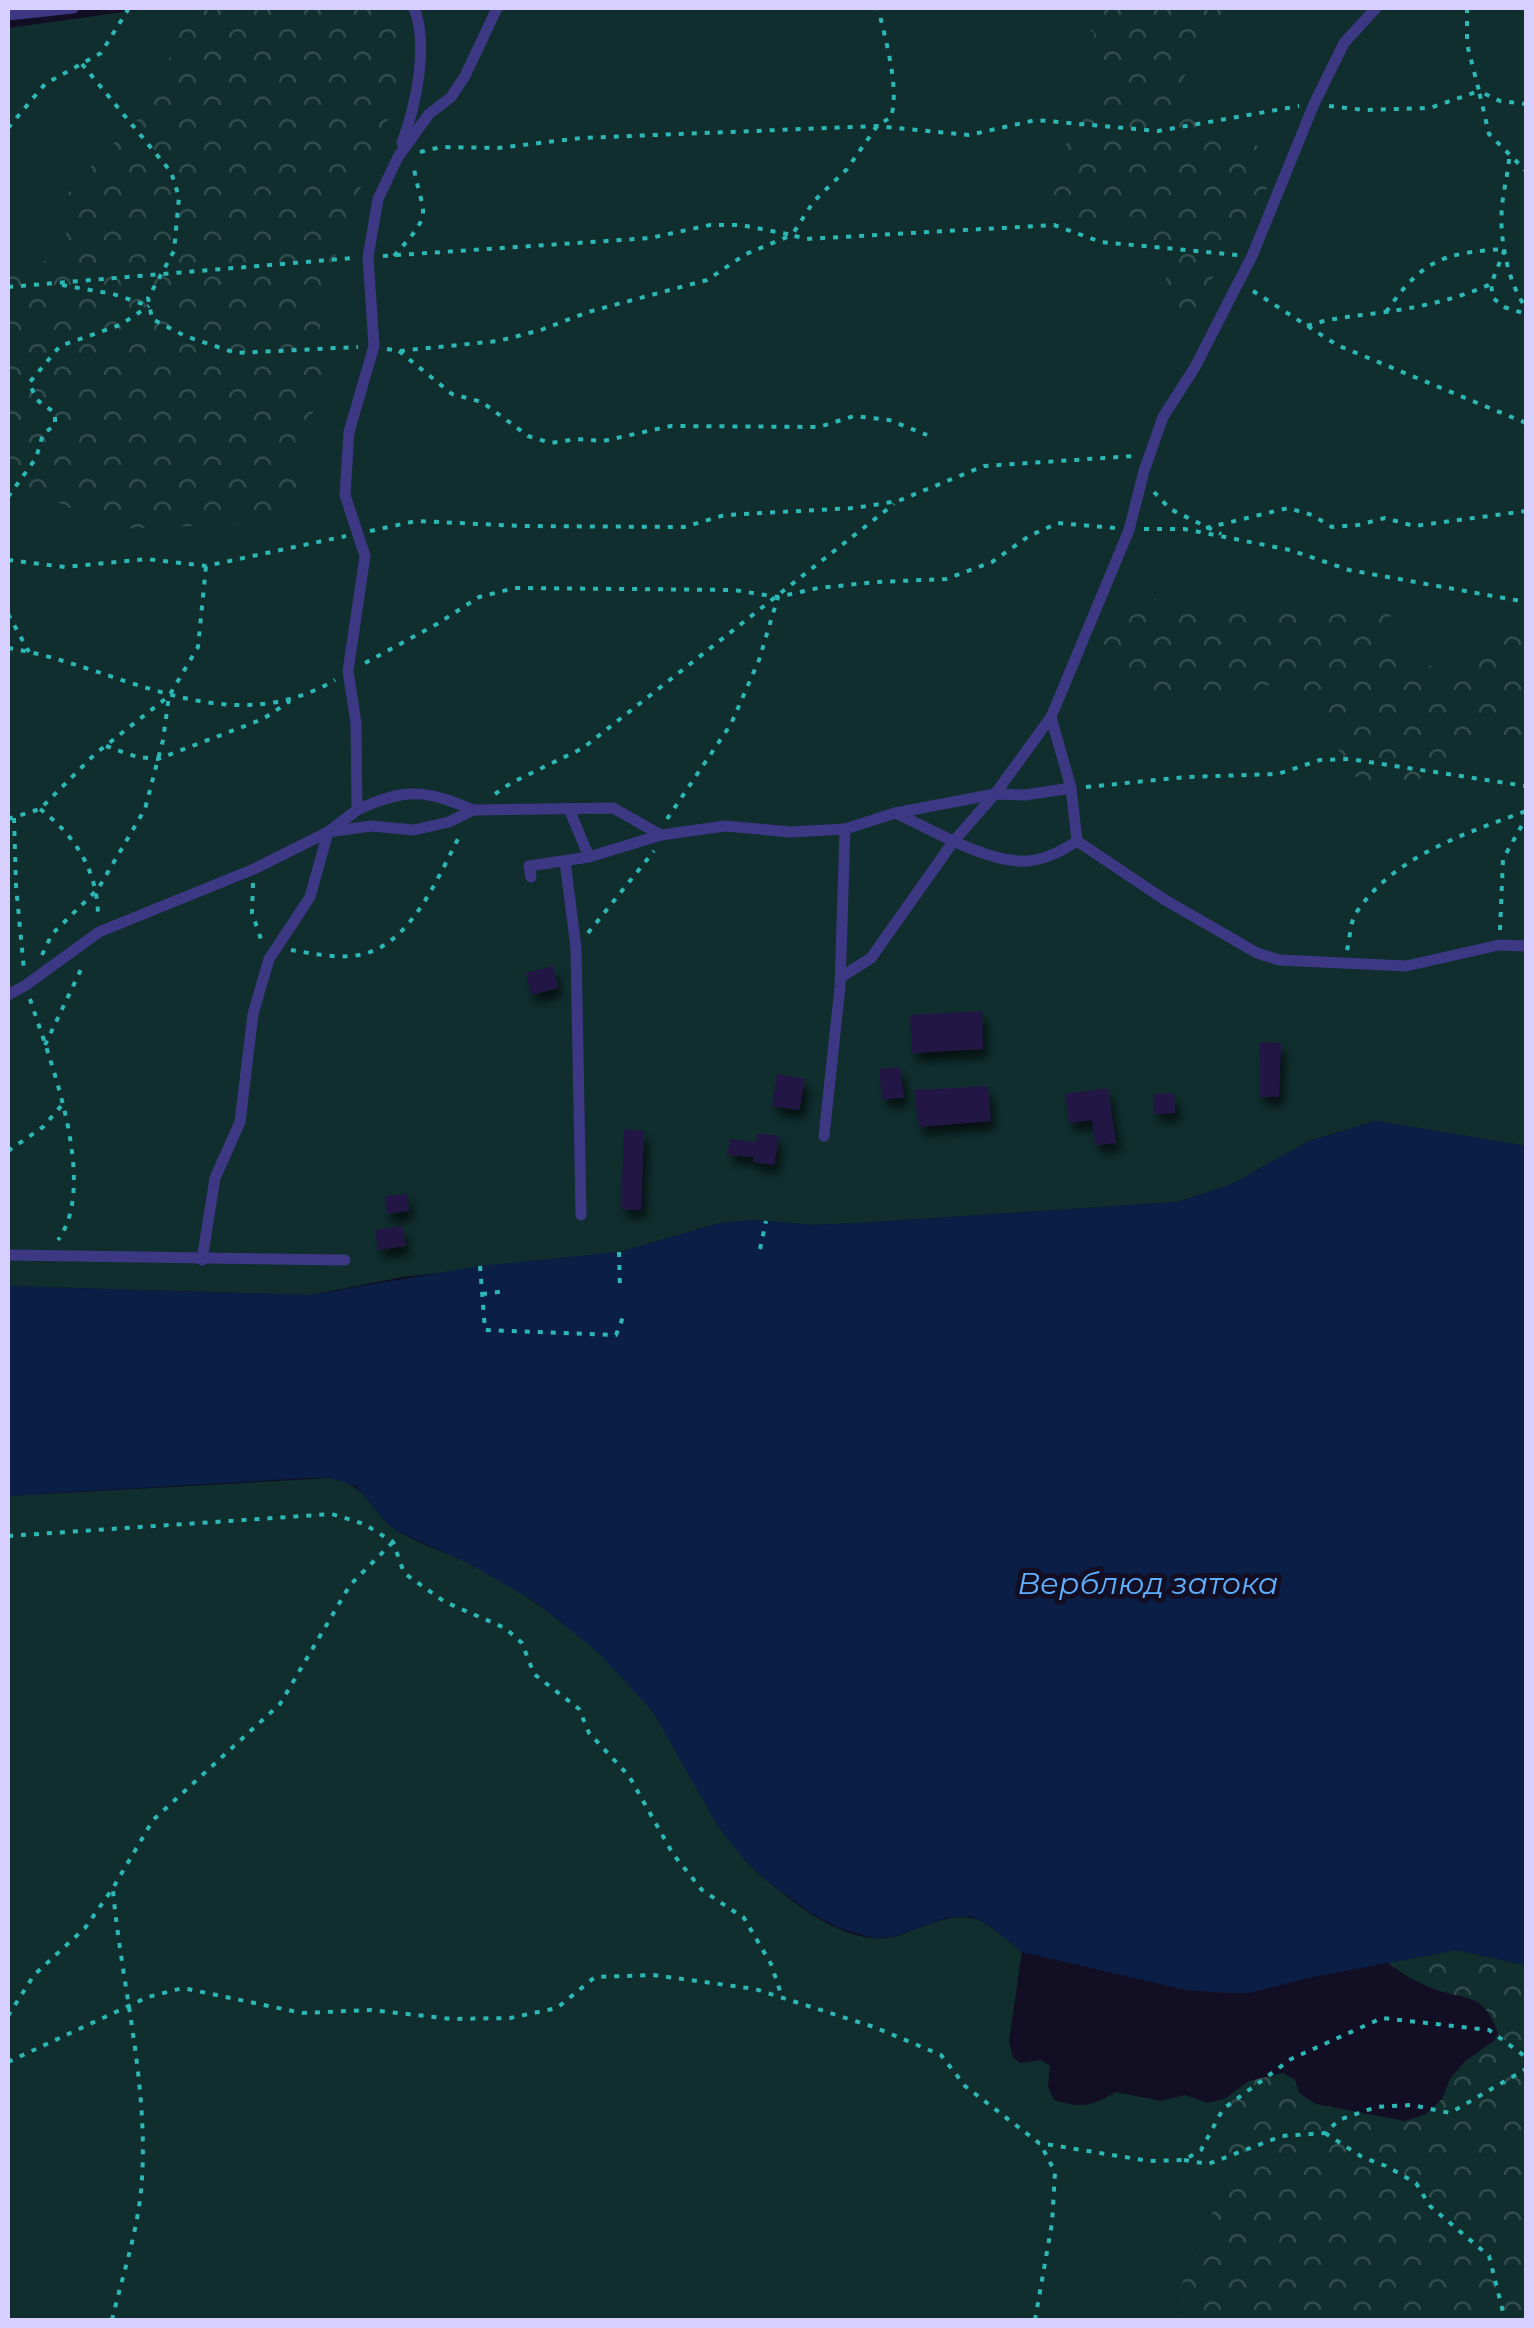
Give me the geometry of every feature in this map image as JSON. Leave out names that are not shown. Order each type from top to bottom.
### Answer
[{"type":"lane","points":[[8,16],[73,8]]},
{"type":"lane","points":[[357,810],[356,722],[348,671],[365,556],[345,495],[349,432],[374,346],[368,257],[378,198],[398,157],[417,96],[422,28],[414,8]]},
{"type":"lane","points":[[398,157],[429,114],[451,97],[465,76],[497,8]]},
{"type":"lane","points":[[841,976],[870,958],[1051,717],[1129,530],[1163,417],[1195,367],[1252,256],[1314,104],[1344,43],[1376,8]]},
{"type":"lane","points":[[1051,717],[1071,788],[1077,841],[1165,900],[1257,953],[1279,960],[1406,966],[1499,945],[1526,946]]},
{"type":"lane","points":[[530,877],[528,866],[589,858],[661,835],[725,826],[791,832],[845,828],[896,812],[995,794],[1024,795],[1071,788]]},
{"type":"lane","points":[[8,994],[99,932],[254,868],[328,832],[357,810],[388,796],[414,791],[474,810],[613,808],[661,835]]},
{"type":"lane","points":[[570,809],[589,858]]},
{"type":"lane","points":[[328,832],[370,826],[414,830],[449,822],[474,810]]},
{"type":"lane","points":[[896,812],[954,842],[1025,862],[1059,853],[1077,841]]},
{"type":"lane","points":[[824,1136],[841,976],[845,828]]},
{"type":"lane","points":[[202,1260],[215,1178],[240,1122],[253,1014],[269,960],[310,897],[328,832]]},
{"type":"lane","points":[[565,861],[576,948],[581,1216]]},
{"type":"lane","points":[[8,1255],[345,1260]]},
{"type":"path","points":[[8,128],[45,84],[100,53],[130,8]]},
{"type":"path","points":[[82,64],[170,172],[179,197],[174,251],[148,298],[152,319],[185,336],[236,352],[374,346],[399,351],[498,340],[541,330],[588,312],[707,280],[746,254],[792,236],[814,202],[847,170],[876,126],[892,117],[894,107],[878,8]]},
{"type":"path","points":[[1467,8],[1467,44],[1489,134],[1526,171]]},
{"type":"path","points":[[394,256],[421,226],[425,208],[412,154],[441,147],[498,148],[581,138],[876,126],[970,135],[1036,120],[1158,131],[1314,104],[1365,110],[1430,108],[1479,92],[1500,101],[1526,104]]},
{"type":"path","points":[[1508,156],[1508,186],[1502,205],[1505,249],[1518,297],[1526,311]]},
{"type":"path","points":[[8,287],[650,238],[710,225],[741,225],[805,238],[1054,226],[1100,242],[1252,256]]},
{"type":"path","points":[[1505,249],[1491,284],[1492,298],[1504,307],[1526,311]]},
{"type":"path","points":[[1386,312],[1407,281],[1426,266],[1465,252],[1505,249]]},
{"type":"path","points":[[1239,282],[1337,345],[1526,423]]},
{"type":"path","points":[[43,284],[99,292],[149,306]]},
{"type":"path","points":[[1307,326],[1456,298],[1491,284]]},
{"type":"path","points":[[8,497],[36,458],[43,434],[54,425],[55,414],[37,400],[29,383],[60,346],[120,325],[149,306]]},
{"type":"path","points":[[399,351],[452,394],[482,402],[528,436],[551,444],[576,439],[603,441],[671,426],[818,427],[854,416],[889,420],[927,436]]},
{"type":"path","points":[[8,560],[66,566],[147,558],[206,566],[416,521],[684,527],[725,514],[855,508],[898,501],[984,466],[1149,456]]},
{"type":"path","points":[[1144,471],[1156,498],[1206,528],[1235,539]]},
{"type":"path","points":[[277,948],[328,956],[370,952],[407,927],[474,810],[511,783],[583,748],[898,501]]},
{"type":"path","points":[[1206,528],[1288,508],[1312,515],[1332,528],[1385,518],[1414,526],[1526,511]]},
{"type":"path","points":[[8,648],[202,704],[276,702],[332,682],[479,597],[515,588],[734,590],[778,597],[818,588],[946,579],[992,562],[1029,536],[1058,523],[1129,530],[1184,529],[1290,550],[1349,570],[1526,602]]},
{"type":"path","points":[[46,1256],[65,1230],[75,1187],[62,1106],[26,985],[10,820],[40,809],[106,746],[169,696],[198,648],[206,566]]},
{"type":"path","points":[[576,948],[652,856],[669,815],[730,724],[759,660],[778,597]]},
{"type":"path","points":[[8,614],[29,652]]},
{"type":"path","points":[[26,985],[52,934],[98,890],[145,809],[169,696]]},
{"type":"path","points":[[106,746],[137,757],[158,759],[263,719],[294,698]]},
{"type":"path","points":[[1071,788],[1186,776],[1278,774],[1320,760],[1349,759],[1526,786]]},
{"type":"path","points":[[40,809],[61,825],[80,850],[98,890],[99,932],[45,1044]]},
{"type":"path","points":[[1499,945],[1503,858],[1526,815]]},
{"type":"path","points":[[1345,963],[1355,915],[1394,873],[1451,839],[1526,815]]},
{"type":"path","points":[[254,868],[252,913],[269,960]]},
{"type":"path","points":[[8,886],[16,886]]},
{"type":"path","points":[[8,1151],[43,1127],[62,1106]]},
{"type":"path","points":[[760,1249],[766,1221]]},
{"type":"path","points":[[620,1252],[620,1288]]},
{"type":"path","points":[[480,1266],[485,1330],[616,1336],[623,1317]]},
{"type":"path","points":[[482,1294],[507,1291]]},
{"type":"path","points":[[8,1536],[332,1514],[364,1524],[393,1542],[404,1573],[444,1602],[505,1628],[522,1643],[534,1674],[579,1709],[589,1733],[629,1776],[673,1854],[702,1890],[744,1918],[771,1964],[781,1997]]},
{"type":"path","points":[[8,2016],[34,1975],[84,1928],[113,1888],[152,1820],[280,1704],[350,1585],[393,1542]]},
{"type":"path","points":[[112,2320],[134,2244],[142,2180],[142,2114],[113,1888]]},
{"type":"path","points":[[8,2062],[129,2006],[183,1988],[302,2013],[371,2010],[452,2019],[510,2018],[557,2008],[595,1977],[653,1975],[755,1989],[874,2026],[941,2055],[965,2086],[993,2111],[1040,2143],[1148,2161],[1208,2164],[1282,2136],[1325,2133],[1362,2157],[1416,2182],[1430,2206],[1489,2256],[1505,2320]]},
{"type":"path","points":[[1184,2160],[1201,2150],[1223,2109],[1291,2059],[1382,2018],[1488,2030],[1526,2058]]},
{"type":"path","points":[[1325,2133],[1339,2120],[1376,2107],[1412,2106],[1450,2113],[1526,2069]]},
{"type":"path","points":[[1035,2320],[1052,2223],[1054,2172],[1040,2143]]},
{"type":"green space","points":[[152,8],[1526,8],[1526,1146],[1376,1121],[1309,1141],[1230,1185],[1177,1202],[860,1223],[720,1223],[619,1252],[403,1277],[310,1295],[8,1286],[8,28]]},
{"type":"green space","points":[[190,8],[399,8],[400,75],[387,122],[338,244],[319,331],[330,379],[319,407],[294,430],[301,483],[279,523],[112,529],[24,485],[8,485],[8,264],[69,259],[62,200],[150,107]]},
{"type":"green space","points":[[1075,8],[1241,8],[1183,78],[1195,102],[1222,136],[1266,148],[1272,180],[1215,272],[1192,327],[1166,316],[1163,257],[1140,226],[1126,213],[1082,220],[1050,193],[1057,156],[1092,108],[1099,76],[1094,33],[1075,18]]},
{"type":"green space","points":[[1149,598],[1217,614],[1352,601],[1390,615],[1403,656],[1445,671],[1487,653],[1522,627],[1526,628],[1526,772],[1495,729],[1400,792],[1367,787],[1346,767],[1319,703],[1270,685],[1212,704],[1161,698],[1111,680],[1101,647],[1113,608]]},
{"type":"green space","points":[[330,1478],[355,1487],[399,1532],[494,1577],[591,1645],[651,1710],[734,1845],[751,1866],[797,1904],[843,1931],[876,1938],[896,1936],[954,1918],[976,1919],[1022,1952],[1009,2041],[1013,2058],[1021,2063],[1041,2060],[1050,2066],[1048,2087],[1054,2100],[1086,2105],[1116,2092],[1161,2101],[1185,2095],[1208,2103],[1226,2098],[1222,2127],[1231,2176],[1199,2238],[1181,2286],[1177,2314],[1170,2320],[8,2320],[8,1496]]},
{"type":"green space","points":[[1456,1950],[1526,1965],[1526,2320],[1171,2320],[1177,2314],[1181,2286],[1199,2238],[1231,2176],[1222,2127],[1226,2098],[1249,2081],[1283,2073],[1295,2080],[1299,2093],[1316,2104],[1405,2121],[1426,2114],[1442,2099],[1450,2079],[1465,2061],[1494,2041],[1498,2033],[1481,2004],[1424,1985],[1388,1963]]},
{"type":"water","name":"Верблюд затока","points":[[1376,1121],[1526,1146],[1526,1965],[1456,1950],[1249,1993],[1225,1993],[1186,1990],[1022,1952],[971,1916],[946,1918],[892,1937],[874,1938],[839,1928],[767,1881],[743,1858],[717,1825],[653,1712],[600,1654],[537,1603],[468,1563],[397,1531],[356,1486],[330,1478],[307,1478],[8,1496],[8,1286],[310,1295],[480,1266],[619,1252],[720,1223],[860,1223],[1177,1202],[1230,1185],[1309,1141]]},
{"type":"building","points":[[553,966],[558,988],[531,995],[526,973]]},
{"type":"building","points":[[982,1011],[983,1049],[912,1053],[910,1015]]},
{"type":"building","points":[[1260,1042],[1281,1043],[1279,1097],[1259,1097]]},
{"type":"building","points":[[900,1067],[904,1098],[882,1099],[879,1069]]},
{"type":"building","points":[[777,1074],[805,1079],[799,1110],[772,1106]]},
{"type":"building","points":[[988,1086],[991,1121],[919,1127],[914,1090]]},
{"type":"building","points":[[1108,1088],[1116,1143],[1095,1145],[1092,1120],[1069,1123],[1065,1094]]},
{"type":"building","points":[[1174,1093],[1175,1113],[1154,1114],[1153,1094]]},
{"type":"building","points":[[624,1129],[644,1131],[641,1210],[621,1209]]},
{"type":"building","points":[[757,1133],[779,1136],[774,1165],[753,1162],[754,1157],[727,1155],[730,1139],[756,1142]]},
{"type":"building","points":[[407,1194],[409,1211],[387,1214],[385,1196]]},
{"type":"building","points":[[402,1226],[406,1246],[378,1250],[375,1230]]}]
